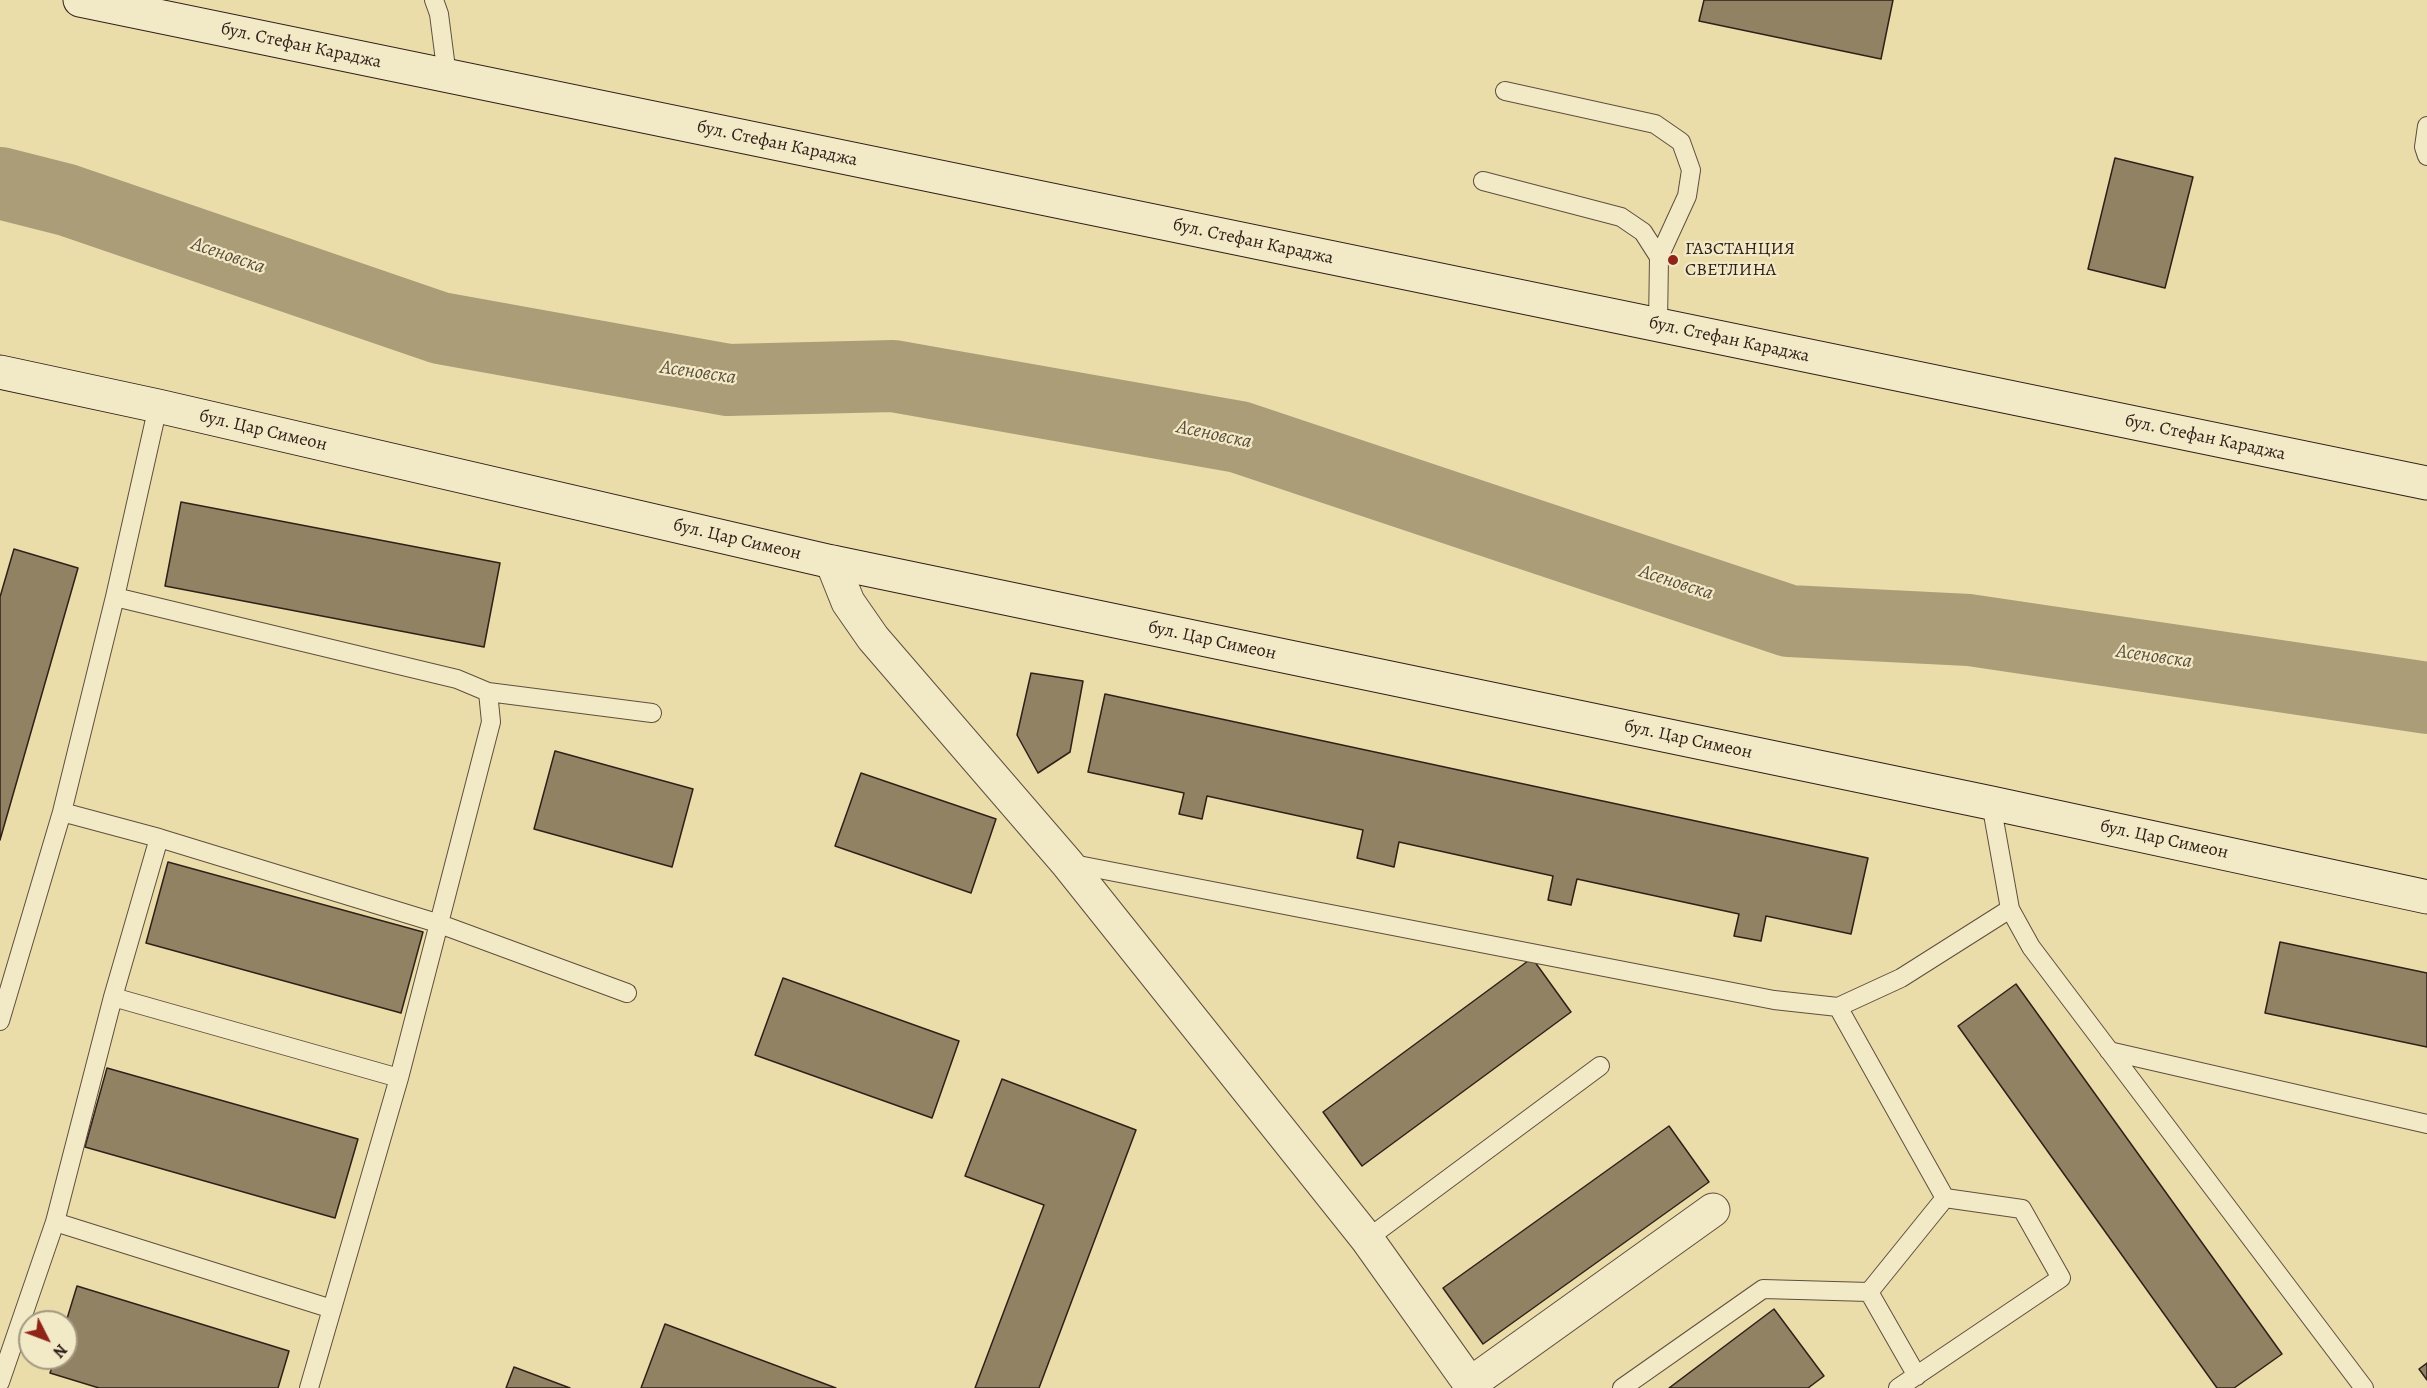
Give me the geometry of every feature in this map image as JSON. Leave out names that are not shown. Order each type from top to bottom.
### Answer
[{"type":"main road","name":"бул. Стефан Караджа","points":[[80,0],[2427,483]]},
{"type":"main road","name":"бул. Цар Симеон","points":[[0,372],[158,406],[832,562],[1991,803],[2427,897]]},
{"type":"main road","points":[[832,562],[848,602],[873,638],[1067,863],[1367,1239],[1471,1386],[1713,1210]]},
{"type":"lane","points":[[434,0],[439,14],[447,76]]},
{"type":"lane","points":[[1505,91],[1655,124],[1681,142],[1691,170],[1687,196],[1659,257],[1658,325]]},
{"type":"lane","points":[[2427,126],[2424,147],[2427,156]]},
{"type":"lane","points":[[1484,181],[1621,217],[1643,232],[1659,257]]},
{"type":"lane","points":[[0,1021],[62,812],[115,597],[158,406]]},
{"type":"lane","points":[[115,597],[457,679],[488,692],[652,713]]},
{"type":"lane","points":[[309,1388],[399,1078],[437,923],[491,722],[488,692]]},
{"type":"lane","points":[[1991,803],[2010,909],[2031,947],[2358,1385]]},
{"type":"lane","points":[[62,812],[159,838],[437,923],[627,993]]},
{"type":"lane","points":[[0,1382],[55,1222],[112,997],[159,838]]},
{"type":"lane","points":[[1067,863],[1774,1000],[1838,1007],[1901,978],[2010,909]]},
{"type":"lane","points":[[112,997],[399,1078]]},
{"type":"lane","points":[[1838,1007],[1945,1198]]},
{"type":"lane","points":[[2109,1051],[2427,1124]]},
{"type":"lane","points":[[1367,1239],[1600,1066]]},
{"type":"lane","points":[[1869,1292],[1945,1198]]},
{"type":"lane","points":[[1898,1388],[2061,1278],[2022,1209],[1945,1198]]},
{"type":"lane","points":[[55,1222],[332,1309]]},
{"type":"lane","points":[[1622,1388],[1763,1289],[1869,1292]]},
{"type":"lane","points":[[1869,1292],[1917,1376]]},
{"type":"building","points":[[1704,0],[1893,0],[1881,59],[1699,21]]},
{"type":"building","points":[[2115,158],[2193,177],[2165,288],[2088,269]]},
{"type":"building","points":[[181,502],[500,563],[484,647],[165,586]]},
{"type":"building","points":[[14,549],[78,568],[0,840],[0,597]]},
{"type":"building","points":[[1031,673],[1083,681],[1070,752],[1038,773],[1017,735]]},
{"type":"building","points":[[1105,694],[1868,858],[1851,934],[1766,916],[1761,941],[1734,936],[1739,914],[1577,879],[1571,905],[1548,900],[1553,876],[1399,842],[1394,867],[1357,858],[1363,830],[1207,796],[1202,819],[1179,814],[1184,793],[1088,772]]},
{"type":"building","points":[[555,751],[693,789],[672,867],[534,829]]},
{"type":"building","points":[[861,773],[996,819],[971,893],[835,846]]},
{"type":"building","points":[[168,862],[423,932],[401,1013],[146,943]]},
{"type":"building","points":[[2280,942],[2427,973],[2427,1047],[2265,1013]]},
{"type":"building","points":[[1532,958],[1571,1012],[1362,1166],[1323,1112]]},
{"type":"building","points":[[783,978],[959,1041],[932,1118],[755,1055]]},
{"type":"building","points":[[2016,984],[2282,1354],[2234,1388],[2217,1388],[1958,1026]]},
{"type":"building","points":[[107,1068],[358,1139],[335,1218],[85,1147]]},
{"type":"building","points":[[1002,1079],[1136,1130],[1039,1388],[975,1388],[1044,1205],[965,1176]]},
{"type":"building","points":[[1669,1126],[1709,1182],[1483,1344],[1443,1288]]},
{"type":"building","points":[[77,1286],[289,1351],[278,1388],[99,1388],[50,1373],[51,1370],[78,1370],[78,1310],[70,1310]]},
{"type":"building","points":[[1774,1309],[1824,1376],[1808,1388],[1669,1388]]},
{"type":"building","points":[[665,1324],[836,1388],[641,1388]]},
{"type":"building","points":[[2427,1363],[2427,1380],[2419,1369]]},
{"type":"building","points":[[514,1367],[570,1388],[506,1388]]},
{"type":"waterway","name":"Асеновска","points":[[0,183],[67,200],[440,328],[728,380],[893,376],[1239,437],[1789,621],[1969,630],[2427,698]]},
{"type":"place","name":"ГАЗСТАНЦИЯ СВЕТЛИНА","points":[[1673,260]]}]
